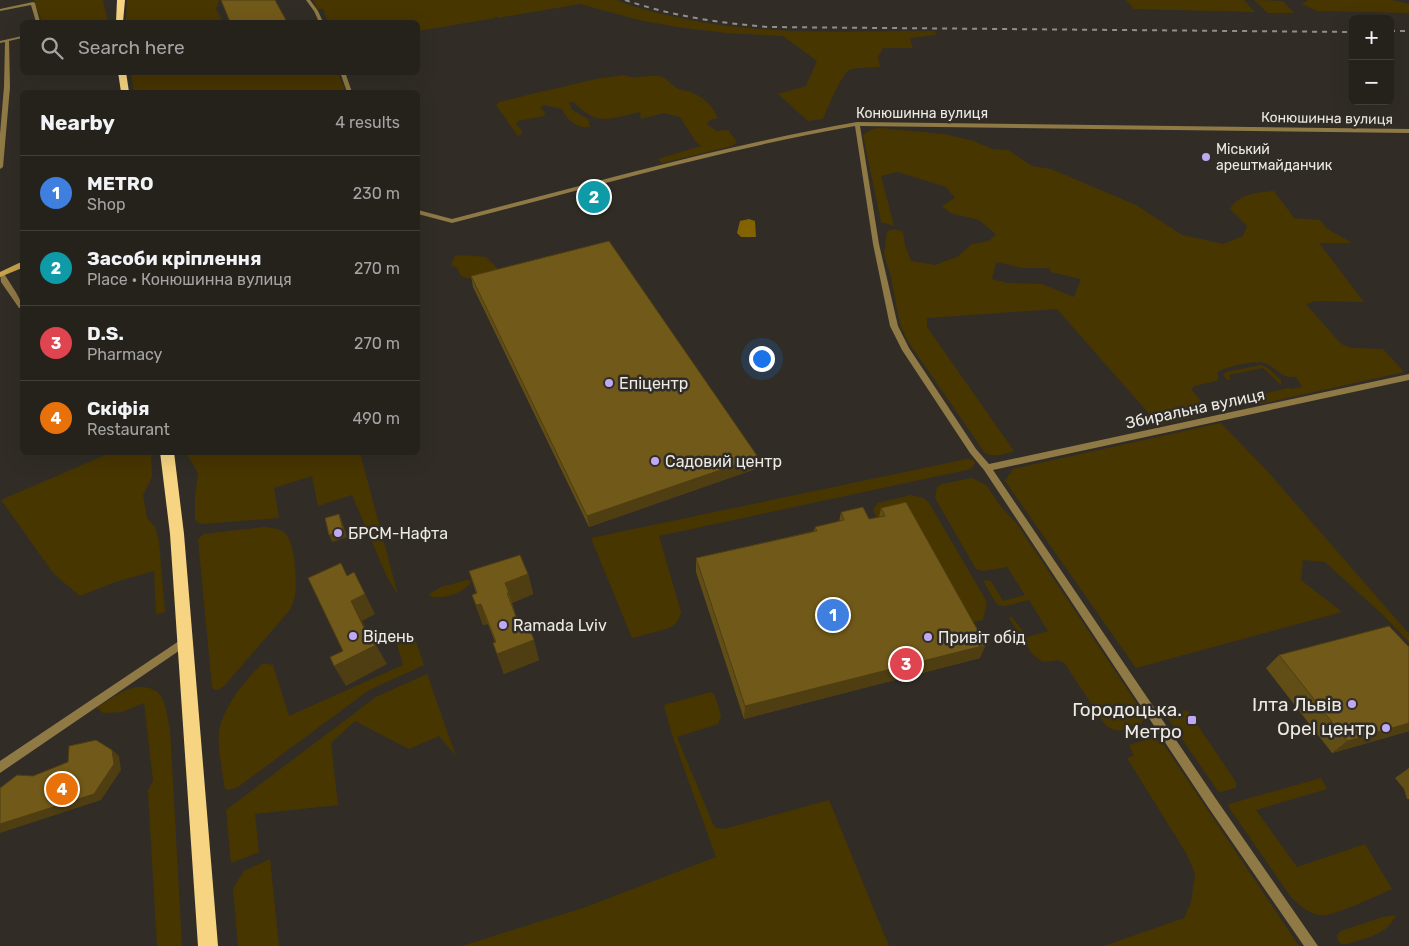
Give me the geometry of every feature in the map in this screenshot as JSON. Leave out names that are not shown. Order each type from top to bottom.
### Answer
[{"type":"highway","points":[[120,20],[121,0]]},
{"type":"highway","points":[[122,75],[125,90]]},
{"type":"highway","points":[[167,455],[177,534],[208,946]]},
{"type":"main road","points":[[1,275],[20,266]]},
{"type":"street","points":[[308,0],[320,20]]},
{"type":"street","points":[[0,10],[33,3],[37,20]]},
{"type":"street","points":[[0,42],[20,37]]},
{"type":"street","points":[[0,167],[7,87],[7,40]]},
{"type":"street","points":[[343,75],[349,90]]},
{"type":"street","points":[[857,124],[876,244],[894,326],[905,348],[973,451],[987,468],[1212,802],[1312,946]]},
{"type":"street","name":"Конюшинна вулиця","points":[[420,213],[452,221],[714,154],[811,132],[857,124],[1409,131]]},
{"type":"street","points":[[1,275],[20,303]]},
{"type":"street","name":"Збиральна вулиця","points":[[987,468],[1409,377]]},
{"type":"street","points":[[0,768],[185,641]]},
{"type":"shaded area","points":[[34,0],[103,0],[108,20],[41,20]]},
{"type":"shaded area","points":[[127,0],[219,0],[216,9],[222,20],[126,20]]},
{"type":"shaded area","points":[[313,0],[617,0],[679,18],[742,28],[839,32],[935,31],[936,35],[910,38],[913,48],[883,48],[878,57],[880,67],[849,70],[831,100],[823,119],[808,121],[778,94],[806,86],[817,61],[783,36],[726,33],[677,27],[639,20],[580,4],[497,18],[496,14],[495,18],[420,31],[420,20],[327,20],[323,9],[317,9]]},
{"type":"shaded area","points":[[1126,0],[1244,0],[1255,12],[1134,9]]},
{"type":"shaded area","points":[[1254,0],[1283,1],[1294,13],[1268,13]]},
{"type":"shaded area","points":[[1308,0],[1392,0],[1409,4],[1409,13],[1317,11],[1302,4]]},
{"type":"shaded area","points":[[131,75],[339,75],[345,90],[134,90]]},
{"type":"shaded area","points":[[624,75],[629,77],[662,77],[679,89],[689,91],[701,97],[710,105],[718,118],[710,120],[707,124],[717,131],[728,130],[737,142],[732,146],[662,163],[658,159],[701,146],[696,142],[680,117],[663,113],[641,119],[640,112],[605,119],[590,115],[574,102],[569,103],[572,110],[588,119],[590,127],[581,127],[573,123],[562,109],[544,105],[540,108],[545,112],[544,116],[518,121],[516,125],[521,129],[522,134],[518,136],[496,105],[499,102],[596,79]]},
{"type":"shaded area","points":[[880,128],[944,134],[974,141],[992,149],[1008,150],[1032,166],[1051,169],[1136,205],[1182,235],[1223,244],[1243,236],[1247,226],[1230,209],[1234,204],[1249,195],[1274,191],[1294,218],[1320,220],[1326,228],[1352,243],[1319,243],[1364,302],[1315,301],[1306,304],[1341,344],[1352,348],[1383,349],[1404,372],[1255,405],[1245,398],[1288,388],[1302,387],[1296,377],[1285,376],[1269,365],[1260,362],[1225,368],[1217,373],[1217,381],[1194,386],[1191,389],[1205,406],[1201,407],[1207,414],[1159,425],[1057,309],[927,318],[927,327],[1014,451],[996,455],[985,453],[907,340],[900,324],[891,277],[884,254],[887,231],[894,229],[903,232],[905,246],[911,261],[935,265],[957,257],[972,244],[989,241],[996,234],[979,220],[950,213],[942,206],[955,198],[946,187],[898,172],[881,176],[894,226],[881,222],[863,135],[872,129]],"holes":[[[996,262],[1023,268],[1049,268],[1051,272],[1081,279],[1074,297],[1042,284],[1007,283],[992,279]]]},
{"type":"shaded area","points":[[749,219],[755,221],[756,237],[741,237],[737,233],[740,221]]},
{"type":"shaded area","points":[[455,256],[486,257],[498,269],[480,277],[466,278],[461,276],[457,268],[451,265]]},
{"type":"shaded area","points":[[1261,365],[1268,368],[1281,380],[1281,385],[1263,368],[1228,375],[1231,379],[1227,380],[1223,375],[1226,372]]},
{"type":"shaded area","points":[[1221,423],[1269,473],[1409,634],[1409,642],[1384,616],[1325,562],[1303,560],[1301,580],[1342,612],[1136,668],[1005,481],[1013,469]]},
{"type":"shaded area","points":[[105,455],[151,455],[152,477],[143,495],[147,518],[155,527],[159,542],[165,612],[156,614],[154,571],[115,582],[80,596],[54,574],[1,500]]},
{"type":"shaded area","points":[[187,455],[361,455],[398,595],[387,577],[352,495],[318,506],[312,476],[274,488],[279,518],[200,524],[195,520],[198,473]]},
{"type":"shaded area","points":[[967,459],[973,460],[975,463],[971,469],[659,536],[681,612],[678,621],[674,625],[632,638],[591,538]]},
{"type":"shaded area","points":[[972,478],[986,485],[1002,508],[1017,524],[1143,713],[1144,718],[1141,724],[1121,730],[1108,727],[1065,664],[1058,660],[1043,662],[1033,655],[1009,618],[1012,617],[1027,637],[1048,631],[1029,600],[1000,606],[994,599],[984,582],[985,580],[991,581],[1003,601],[1025,595],[1007,567],[984,571],[976,569],[935,498],[937,487],[942,484]]},
{"type":"shaded area","points":[[911,495],[923,498],[929,503],[987,602],[983,620],[962,625],[878,522],[873,509],[878,503]]},
{"type":"shaded area","points":[[264,527],[276,529],[286,534],[292,546],[296,585],[294,600],[289,611],[224,686],[218,690],[214,689],[212,687],[198,539],[204,534]]},
{"type":"shaded area","points":[[467,580],[472,581],[464,589],[449,596],[432,597],[429,594],[441,587]]},
{"type":"shaded area","points":[[414,636],[424,665],[369,690],[238,787],[229,790],[225,789],[220,760],[219,731],[230,703],[263,663],[273,665],[289,716],[403,665],[397,644]]},
{"type":"shaded area","points":[[427,674],[456,756],[439,736],[409,749],[355,721],[331,743],[338,805],[255,814],[259,852],[231,863],[226,810],[376,697]]},
{"type":"shaded area","points":[[136,687],[146,687],[159,693],[165,704],[170,729],[182,946],[157,946],[148,791],[153,780],[144,703],[122,712],[103,713],[97,707],[124,691]]},
{"type":"shaded area","points":[[711,692],[714,694],[721,715],[718,724],[677,737],[713,824],[716,828],[724,829],[829,800],[889,946],[462,946],[586,907],[716,857],[671,732],[664,705]]},
{"type":"shaded area","points":[[1187,710],[1236,782],[1236,788],[1218,791],[1166,716]]},
{"type":"shaded area","points":[[1149,739],[1157,740],[1164,745],[1299,946],[1104,946],[1184,918],[1191,903],[1195,873],[1186,853],[1127,758],[1134,756],[1129,745]]},
{"type":"shaded area","points":[[1321,778],[1327,789],[1256,810],[1297,867],[1365,844],[1392,889],[1327,915],[1308,911],[1291,897],[1228,806],[1229,804]]},
{"type":"shaded area","points":[[270,859],[279,946],[238,946],[233,888],[244,871]]},
{"type":"shaded area","points":[[1396,915],[1387,927],[1375,935],[1347,944],[1341,944],[1337,939],[1337,935],[1341,931],[1383,917]]},
{"type":"building","points":[[221,0],[275,0],[286,20],[229,20]]},
{"type":"building","name":"Епіцентр","points":[[609,241],[758,457],[587,516],[471,276]]},
{"type":"building","points":[[906,502],[986,645],[745,706],[696,558],[817,531],[815,527],[844,520],[841,512],[863,507],[869,519],[885,516],[881,508]]},
{"type":"building","points":[[339,514],[343,530],[329,535],[325,518]]},
{"type":"building","points":[[520,555],[528,574],[505,583],[522,632],[530,629],[534,640],[497,654],[493,643],[496,642],[481,604],[476,605],[472,595],[477,593],[469,571]]},
{"type":"building","points":[[341,563],[347,576],[354,572],[365,594],[351,601],[369,638],[372,636],[376,645],[334,666],[330,657],[343,651],[308,578]]},
{"type":"building","name":"Ілта Львів","points":[[1389,626],[1409,647],[1409,723],[1347,741],[1279,655]]},
{"type":"building","points":[[96,740],[112,750],[114,764],[94,794],[0,824],[0,788],[17,775],[33,776],[68,762],[69,746]]},
{"type":"railway","points":[[625,0],[696,18],[768,27],[1349,32]]},
{"type":"railway","points":[[1394,31],[1409,31]]},
{"type":"place","name":"Міський арештмайданчик","points":[[1206,157]]},
{"type":"place","name":"Засоби кріплення","points":[[594,197]]},
{"type":"place","name":"Епіцентр","points":[[609,383]]},
{"type":"place","name":"Садовий центр","points":[[655,461]]},
{"type":"place","name":"БРСМ-Нафта","points":[[338,533]]},
{"type":"place","name":"METRO","points":[[833,615]]},
{"type":"place","name":"Ramada Lviv","points":[[503,625]]},
{"type":"place","name":"Відень","points":[[353,636]]},
{"type":"place","name":"Привіт обід","points":[[928,637]]},
{"type":"place","name":"D.S.","points":[[906,664]]},
{"type":"place","name":"Ілта Львів","points":[[1352,704]]},
{"type":"place","name":"Городоцька. Метро","points":[[1192,720]]},
{"type":"place","name":"Opel центр","points":[[1386,728]]},
{"type":"place","name":"Скіфія","points":[[62,789]]}]
